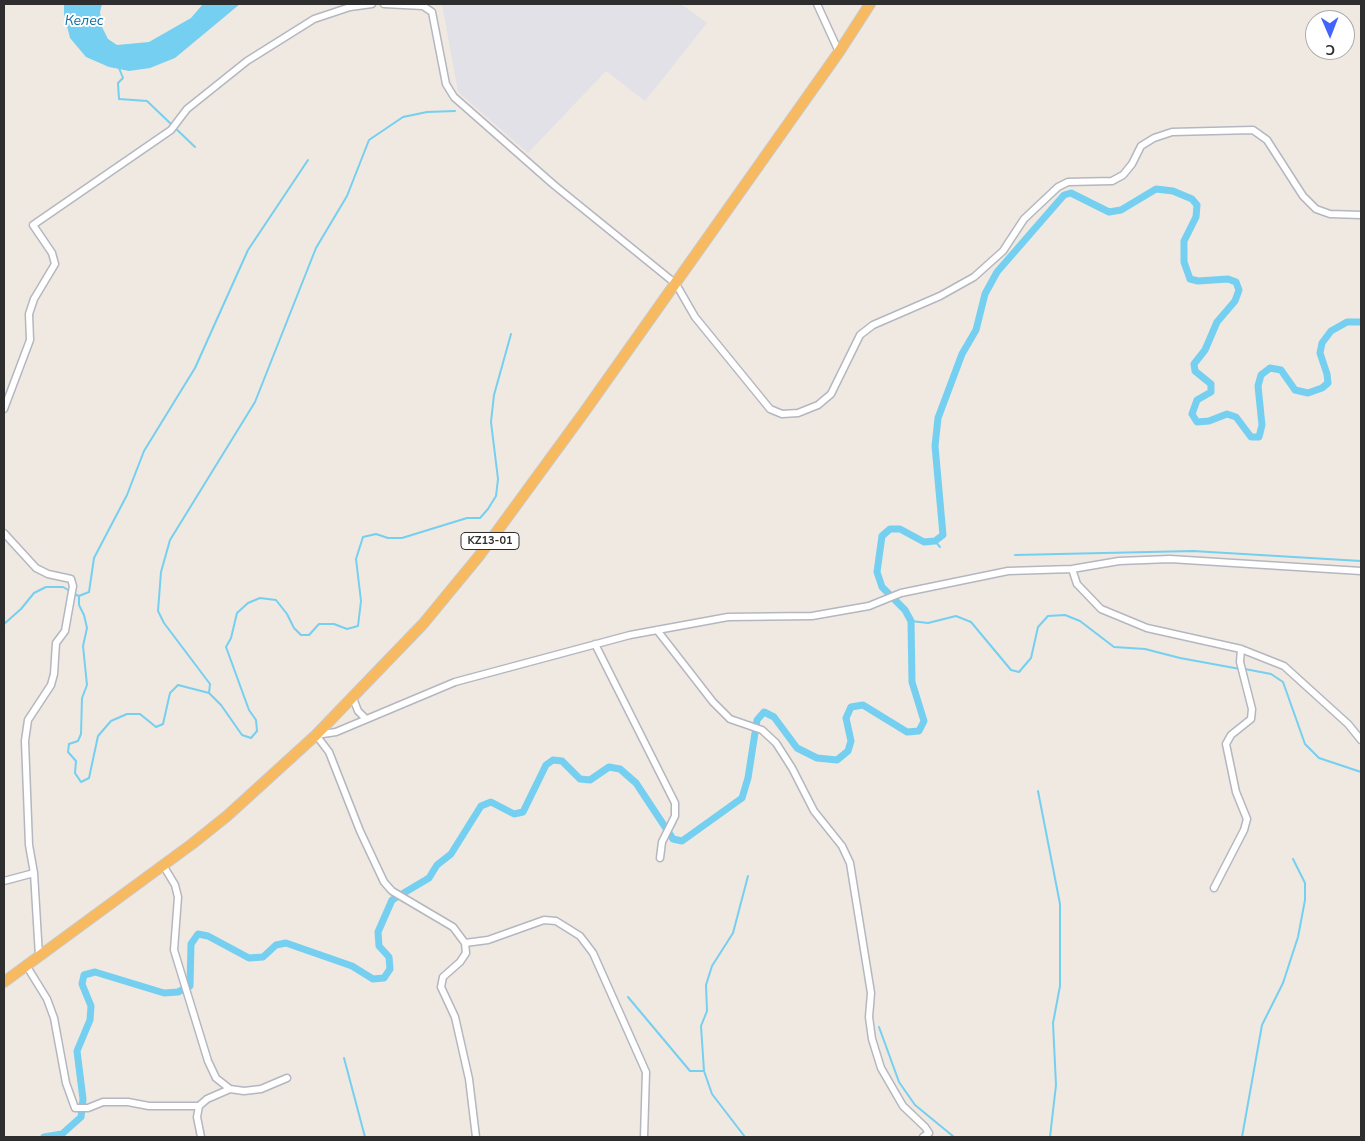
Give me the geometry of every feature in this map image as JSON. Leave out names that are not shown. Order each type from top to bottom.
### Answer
[{"type":"highway","name":"KZ13-01","points":[[4,981],[227,816],[316,735],[423,624],[479,556],[676,284],[839,52],[870,4]]},
{"type":"street","points":[[4,409],[30,340],[29,314],[54,264],[52,253],[33,225],[171,130],[187,109],[247,61],[314,19],[350,7],[372,4]]},
{"type":"street","points":[[384,4],[423,6],[432,12],[446,84],[454,97],[554,185],[676,284],[695,316],[770,409],[782,414],[798,413],[818,406],[831,394],[860,335],[872,325],[940,296],[974,277],[1003,250],[1024,219],[1058,187],[1068,182],[1112,180],[1123,175],[1132,164],[1141,146],[1154,138],[1172,132],[1253,130],[1267,140],[1303,196],[1316,209],[1330,214],[1361,215]]},
{"type":"street","points":[[817,4],[839,52]]},
{"type":"street","points":[[4,533],[36,568],[48,574],[71,579],[73,586],[65,631],[56,643],[54,674],[51,685],[28,720],[25,741],[29,845],[34,873],[39,956]]},
{"type":"street","points":[[476,1137],[465,1061],[455,1017],[441,987],[443,977],[460,962],[466,953],[465,942],[453,927],[392,891],[384,882],[360,831],[329,752],[316,735],[336,732],[455,682],[595,644],[728,617],[812,616],[869,606],[900,593],[1008,571],[1072,568],[1119,561],[1170,559],[1361,571]]},
{"type":"street","points":[[1072,568],[1077,584],[1101,609],[1147,628],[1241,649],[1284,666],[1348,724],[1361,740]]},
{"type":"street","points":[[658,630],[718,708],[730,719],[762,730],[776,744],[792,768],[814,811],[842,846],[850,862],[871,993],[869,1017],[872,1039],[881,1068],[903,1106],[929,1133],[923,1137]]},
{"type":"street","points":[[595,644],[674,803],[676,816],[662,842],[660,858]]},
{"type":"street","points":[[1214,888],[1244,830],[1246,819],[1236,792],[1226,744],[1231,735],[1251,718],[1252,709],[1240,662],[1241,649]]},
{"type":"street","points":[[353,698],[358,711],[366,719]]},
{"type":"street","points":[[163,865],[175,885],[178,897],[174,950],[192,1002],[208,1061],[216,1078],[230,1089],[244,1091],[261,1089],[287,1078]]},
{"type":"street","points":[[4,881],[34,873]]},
{"type":"street","points":[[465,942],[488,940],[544,920],[556,920],[580,936],[593,953],[646,1072],[644,1137]]},
{"type":"street","points":[[26,965],[47,999],[54,1018],[68,1091],[75,1108],[88,1108],[103,1102],[128,1102],[149,1106],[200,1106]]},
{"type":"street","points":[[201,1137],[197,1117],[200,1106],[207,1099],[230,1089]]},
{"type":"shaded area","points":[[442,4],[681,4],[707,23],[645,101],[606,71],[528,153],[458,92]]},
{"type":"water","name":"Келес","points":[[64,4],[102,4],[100,12],[102,27],[108,39],[117,45],[149,42],[191,18],[203,4],[240,4],[175,58],[150,68],[129,71],[109,67],[86,57],[70,38],[64,14]]},
{"type":"waterway","points":[[119,68],[123,78],[118,83],[119,99],[147,101],[195,147]]},
{"type":"waterway","points":[[209,693],[210,684],[164,623],[158,611],[161,572],[170,540],[255,402],[316,248],[347,196],[369,140],[403,117],[427,112],[455,111]]},
{"type":"waterway","points":[[79,596],[89,592],[94,558],[127,495],[144,451],[195,368],[248,250],[308,160]]},
{"type":"waterway","points":[[44,1137],[62,1134],[81,1117],[83,1099],[77,1051],[90,1020],[91,1006],[82,984],[84,975],[95,972],[164,993],[178,992],[190,986],[191,944],[198,934],[208,936],[249,958],[263,957],[276,945],[286,943],[352,966],[373,979],[384,978],[390,969],[389,957],[379,946],[378,932],[392,900],[429,878],[437,865],[451,854],[481,806],[491,802],[514,814],[523,812],[546,765],[553,760],[562,761],[580,779],[590,780],[609,767],[620,769],[636,783],[673,839],[682,841],[742,798],[748,778],[757,720],[764,712],[774,717],[797,748],[817,758],[837,760],[848,751],[851,741],[846,718],[851,707],[863,705],[907,732],[919,731],[924,721],[912,682],[911,621],[905,610],[882,587],[877,572],[882,536],[890,529],[900,529],[924,542],[935,541],[943,535],[935,446],[938,418],[962,354],[976,330],[985,294],[997,272],[1064,195],[1071,193],[1109,212],[1121,210],[1156,189],[1173,191],[1192,199],[1197,205],[1196,217],[1184,241],[1184,262],[1190,279],[1198,281],[1228,279],[1236,282],[1239,290],[1235,301],[1217,322],[1205,350],[1194,364],[1195,371],[1211,384],[1211,392],[1197,400],[1192,414],[1197,422],[1209,421],[1227,414],[1236,417],[1251,437],[1259,437],[1262,425],[1258,386],[1261,375],[1270,368],[1281,370],[1295,390],[1308,393],[1322,388],[1328,383],[1320,353],[1322,343],[1331,331],[1347,322],[1361,322]]},
{"type":"waterway","points":[[74,594],[79,596],[79,605],[87,628],[83,646],[87,685],[82,698],[81,734],[78,741],[69,744],[68,752],[76,761],[75,773],[81,782],[89,778],[98,736],[111,721],[127,714],[140,714],[156,727],[163,724],[170,693],[178,685],[209,693],[221,705],[242,735],[251,738],[257,731],[256,720],[249,710],[226,647],[231,638],[237,613],[248,603],[260,598],[276,600],[287,614],[294,628],[301,635],[309,635],[319,624],[334,624],[347,629],[358,626],[361,601],[356,559],[363,537],[376,534],[388,538],[402,538],[467,518],[480,518],[496,496],[498,479],[491,422],[494,395],[511,334]]},
{"type":"waterway","points":[[935,541],[940,547]]},
{"type":"waterway","points":[[1015,555],[1193,551],[1361,561]]},
{"type":"waterway","points":[[4,624],[21,609],[34,593],[46,587],[63,587],[70,591]]},
{"type":"waterway","points":[[911,621],[928,623],[956,616],[971,622],[1011,670],[1019,672],[1031,658],[1038,627],[1048,616],[1065,615],[1080,621],[1114,647],[1145,649],[1180,658],[1240,669]]},
{"type":"waterway","points":[[1245,669],[1271,674],[1283,682],[1305,744],[1319,758],[1361,772]]},
{"type":"waterway","points":[[1038,791],[1060,904],[1060,986],[1053,1023],[1056,1085],[1050,1137]]},
{"type":"waterway","points":[[1242,1137],[1262,1025],[1283,983],[1298,937],[1305,900],[1305,883],[1293,859]]},
{"type":"waterway","points":[[745,1137],[712,1094],[704,1071],[701,1026],[707,1011],[706,985],[712,966],[733,933],[748,876]]},
{"type":"waterway","points":[[628,997],[690,1071],[704,1071]]},
{"type":"waterway","points":[[879,1027],[899,1082],[915,1105],[954,1137]]},
{"type":"waterway","points":[[344,1058],[365,1137]]}]
